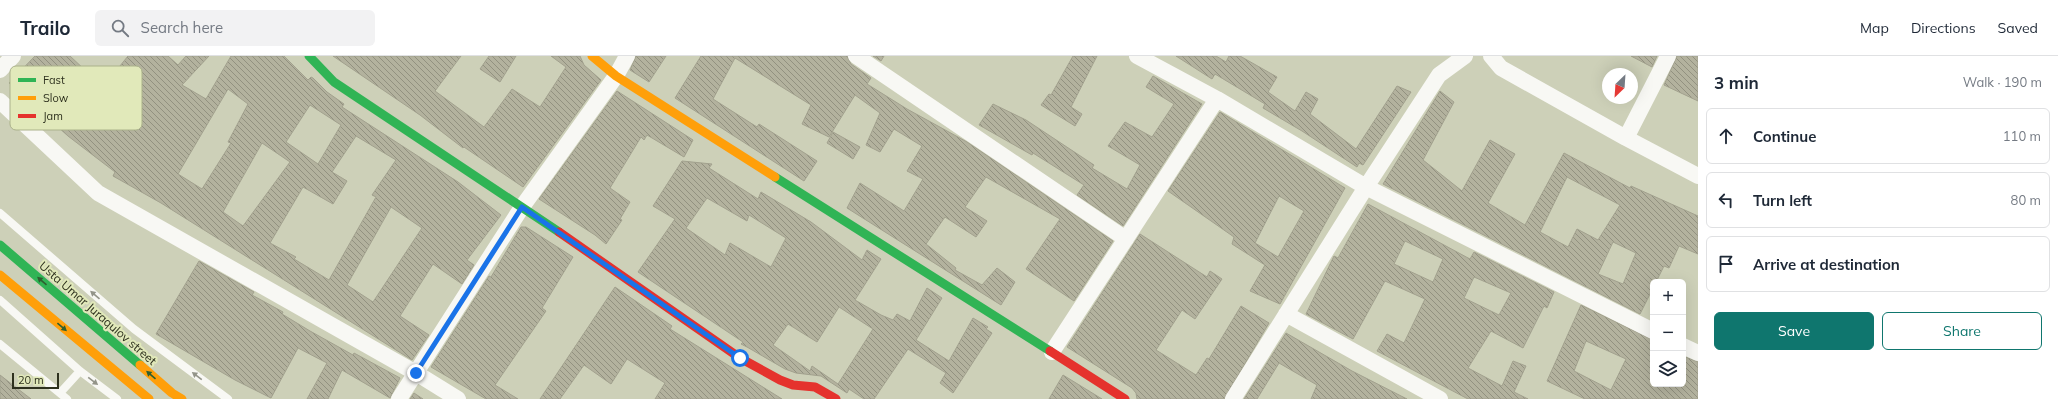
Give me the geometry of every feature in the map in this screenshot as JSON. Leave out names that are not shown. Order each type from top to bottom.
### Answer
[{"type":"street","points":[[0,70],[13,56]]},
{"type":"street","points":[[309,56],[334,82],[522,207],[740,358],[780,380],[793,385],[815,387],[836,399]]},
{"type":"street","points":[[592,56],[616,76],[1125,399]]},
{"type":"street","points":[[399,399],[522,207],[616,76],[627,56]]},
{"type":"street","points":[[856,56],[1126,239]]},
{"type":"street","points":[[1137,56],[1217,98],[1366,186],[1650,329]]},
{"type":"street","points":[[1233,399],[1366,186],[1439,75],[1465,56]]},
{"type":"street","points":[[1491,56],[1501,68],[1626,138],[1698,176]]},
{"type":"street","points":[[1626,138],[1668,56]]},
{"type":"street","points":[[1052,352],[1217,98]]},
{"type":"street","points":[[0,101],[10,110]]},
{"type":"street","points":[[31,130],[98,193],[416,373],[458,399]]},
{"type":"street","name":"Usta Umar Juraqulov street","points":[[0,245],[172,393],[182,399]]},
{"type":"street","points":[[0,275],[149,399]]},
{"type":"street","points":[[1286,314],[1440,399]]},
{"type":"street","points":[[1686,347],[1698,353]]},
{"type":"lane","points":[[0,213],[134,329],[228,399]]},
{"type":"lane","points":[[0,300],[80,371],[117,399]]},
{"type":"lane","points":[[0,344],[67,399]]},
{"type":"lane","points":[[60,393],[80,371]]},
{"type":"building","points":[[35,56],[70,56],[81,66],[25,66]]},
{"type":"building","points":[[128,56],[168,56],[178,65],[186,56],[209,56],[182,85],[206,99],[231,56],[284,56],[308,80],[311,77],[313,78],[327,92],[344,104],[342,107],[458,182],[501,215],[467,260],[474,265],[462,284],[433,264],[400,316],[429,335],[412,360],[161,203],[113,176],[115,172],[61,130],[142,130],[142,66],[120,66]],"holes":[[[228,89],[248,104],[228,142],[231,143],[202,189],[178,174]],[[310,105],[341,125],[318,164],[286,142]],[[356,136],[396,160],[372,195],[376,197],[329,280],[294,259],[296,257],[270,243],[303,187],[333,204],[347,181],[332,172]],[[262,143],[290,162],[243,226],[223,212]],[[391,207],[422,228],[373,302],[347,285]]]},
{"type":"building","points":[[333,56],[461,56],[435,91],[484,127],[512,89],[540,107],[566,67],[551,56],[580,56],[584,65],[601,80],[523,187],[464,147],[463,148],[420,115]]},
{"type":"building","points":[[489,56],[516,56],[500,82],[480,69]]},
{"type":"building","points":[[636,56],[666,56],[649,82],[630,70]]},
{"type":"building","points":[[701,56],[847,56],[851,64],[871,78],[867,84],[907,109],[967,142],[1113,241],[1074,301],[1026,269],[1060,219],[986,177],[965,207],[987,221],[976,237],[945,217],[926,244],[956,268],[955,270],[982,285],[997,268],[1015,282],[1001,305],[847,208],[860,183],[904,211],[923,179],[907,171],[922,146],[894,129],[880,152],[866,145],[880,113],[855,95],[829,137],[802,124],[811,105],[735,58],[713,99],[757,127],[759,124],[817,161],[804,181],[675,98]]},
{"type":"building","points":[[873,56],[884,56],[881,61]]},
{"type":"building","points":[[1073,56],[1097,56],[1071,107],[1082,114],[1075,126],[1041,105],[1049,94],[1051,95]]},
{"type":"building","points":[[1176,56],[1216,56],[1226,62],[1229,56],[1240,56],[1277,77],[1268,92],[1295,111],[1306,92],[1318,99],[1310,114],[1356,149],[1397,86],[1411,92],[1363,165],[1359,163],[1357,167],[1302,131],[1263,108],[1265,104],[1215,74],[1212,79]]},
{"type":"building","points":[[1631,56],[1657,56],[1652,67]]},
{"type":"building","points":[[1677,56],[1698,56],[1698,101],[1664,85]]},
{"type":"building","points":[[1153,76],[1202,104],[1123,226],[1077,195],[1084,185],[1033,153],[1032,155],[979,125],[993,104],[1026,120],[1094,165],[1092,168],[1127,189],[1140,165],[1108,146],[1125,122],[1152,137],[1174,104],[1146,87]]},
{"type":"building","points":[[617,91],[693,140],[684,157],[647,135],[644,140],[641,137],[610,188],[630,202],[620,219],[622,220],[606,244],[595,235],[539,199]]},
{"type":"building","points":[[1440,91],[1454,102],[1423,160],[1462,191],[1490,140],[1515,154],[1488,203],[1525,225],[1564,153],[1630,188],[1631,186],[1698,216],[1698,254],[1679,246],[1669,268],[1664,266],[1658,279],[1650,279],[1650,294],[1640,314],[1383,184]],"holes":[[[1567,177],[1620,205],[1598,240],[1577,229],[1568,247],[1540,232]],[[1613,242],[1636,253],[1623,284],[1598,274]]]},
{"type":"building","points":[[1220,112],[1345,188],[1280,304],[1250,291],[1265,265],[1232,244],[1234,237],[1168,191]],"holes":[[[1279,196],[1304,211],[1278,257],[1255,243]]]},
{"type":"building","points":[[833,132],[860,147],[853,159],[827,143]]},
{"type":"building","points":[[682,161],[712,164],[709,168],[758,199],[761,192],[811,222],[862,260],[867,250],[881,259],[855,300],[893,320],[897,314],[910,321],[927,288],[942,298],[916,340],[949,361],[973,318],[988,327],[986,329],[992,333],[953,393],[940,383],[946,373],[908,349],[874,399],[864,399],[849,389],[847,393],[821,376],[796,373],[785,369],[741,344],[743,342],[638,272],[675,219],[653,206]],"holes":[[[707,198],[747,221],[749,215],[786,238],[771,267],[730,243],[725,255],[686,228]],[[839,307],[873,329],[838,384],[812,366],[810,371],[773,345],[788,324],[817,342]]]},
{"type":"building","points":[[1368,204],[1470,259],[1474,252],[1554,292],[1547,308],[1544,306],[1523,348],[1491,331],[1468,368],[1502,386],[1513,361],[1526,366],[1514,392],[1528,399],[1468,399],[1377,351],[1387,334],[1404,343],[1425,299],[1385,281],[1353,339],[1306,314],[1334,256],[1338,258]],"holes":[[[1405,241],[1443,259],[1433,282],[1394,264]],[[1474,277],[1511,293],[1499,315],[1464,298]]]},
{"type":"building","points":[[521,227],[526,227],[573,257],[542,308],[546,311],[495,385],[518,399],[486,399],[431,367],[489,276],[491,277]]},
{"type":"building","points":[[1140,234],[1207,277],[1210,271],[1222,279],[1195,319],[1182,310],[1156,350],[1196,375],[1207,358],[1209,359],[1241,306],[1269,323],[1224,399],[1137,399],[1136,393],[1132,388],[1067,347]]},
{"type":"building","points":[[199,261],[254,292],[252,295],[283,312],[282,314],[310,331],[353,355],[354,353],[400,378],[390,398],[342,370],[328,399],[307,399],[327,363],[298,348],[271,398],[235,380],[156,334]]},
{"type":"building","points":[[615,287],[672,326],[670,329],[782,399],[655,399],[665,383],[627,359],[611,384],[584,365],[560,399],[540,399]]},
{"type":"building","points":[[1581,305],[1650,339],[1650,387],[1686,387],[1686,357],[1698,362],[1698,399],[1585,399],[1547,381]],"holes":[[[1586,341],[1626,359],[1611,390],[1574,371]]]},
{"type":"building","points":[[1286,333],[1352,371],[1407,399],[1311,399],[1317,385],[1279,363],[1257,399],[1244,399]]},
{"type":"building","points":[[0,375],[31,399],[0,399]]},
{"type":"building","points":[[1063,375],[1102,399],[1049,399]]},
{"type":"building","points":[[414,393],[423,399],[410,399]]},
{"type":"traffic: fast","points":[[309,56],[334,82],[559,232]]},
{"type":"traffic: fast","points":[[775,177],[1050,351]]},
{"type":"traffic: fast","points":[[0,245],[140,365]]},
{"type":"traffic: slow","points":[[592,56],[616,76],[775,177]]},
{"type":"traffic: slow","points":[[0,275],[149,399]]},
{"type":"traffic: slow","points":[[140,365],[172,393],[182,399]]},
{"type":"traffic: jam","points":[[559,232],[740,358],[780,380],[793,385],[815,387],[836,399]]},
{"type":"traffic: jam","points":[[1050,351],[1125,399]]},
{"type":"route","points":[[416,373],[522,207],[740,358]]}]
